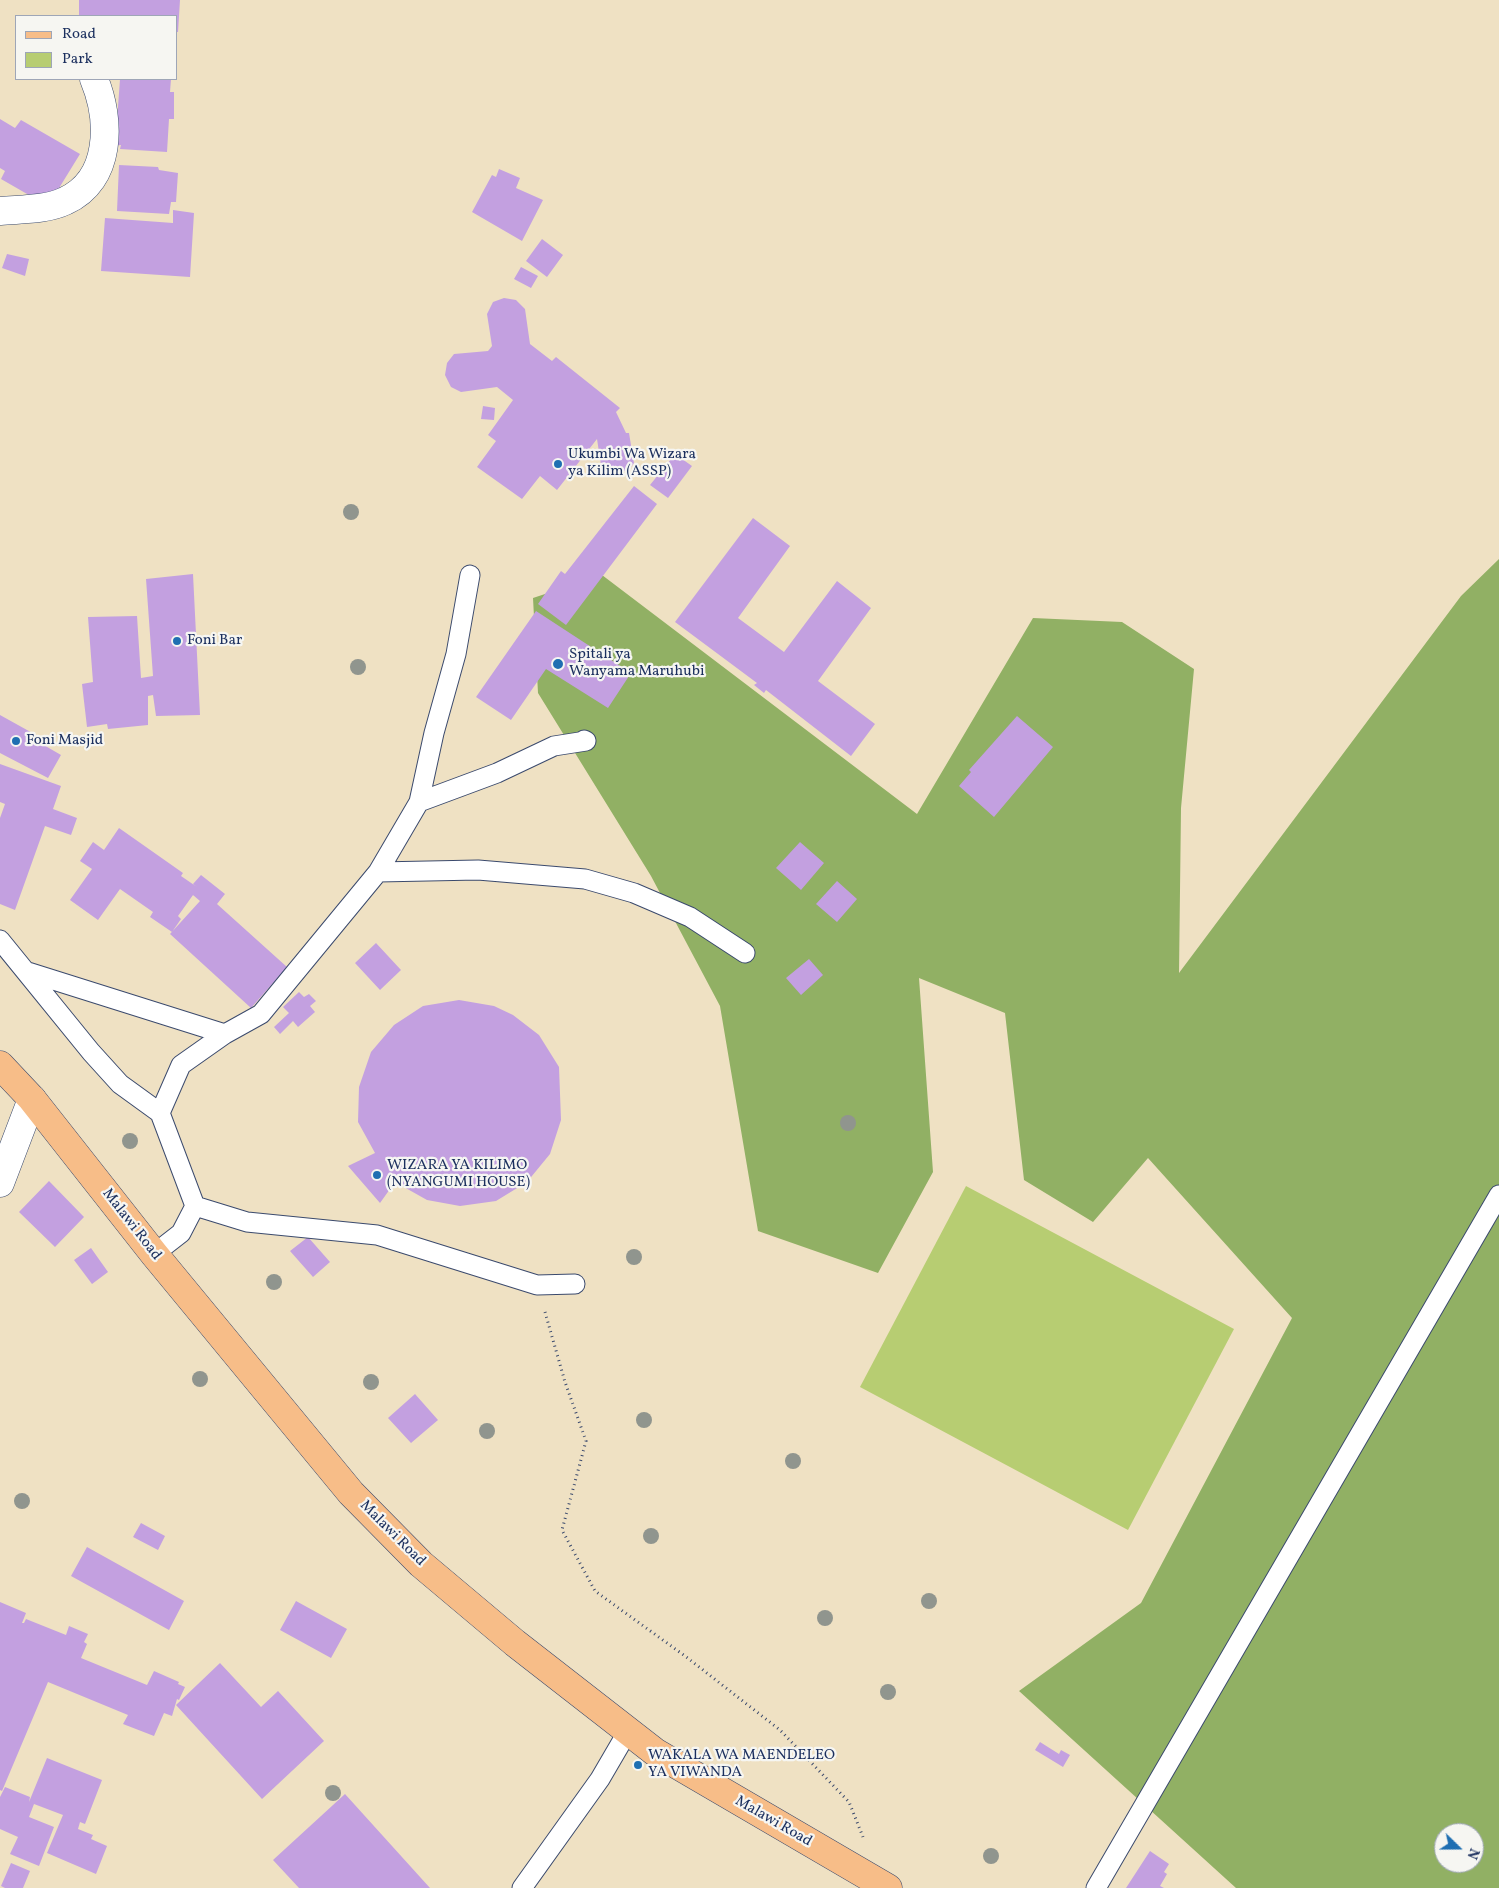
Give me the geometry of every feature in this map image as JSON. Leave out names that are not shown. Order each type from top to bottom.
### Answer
[{"type":"main road","name":"Malawi Road","points":[[0,1065],[32,1099],[154,1254],[358,1500],[421,1564],[515,1643],[655,1752],[888,1888]]},
{"type":"street","points":[[0,211],[47,206],[65,201],[89,185],[102,161],[105,128],[98,87],[94,80]]},
{"type":"street","points":[[0,1183],[32,1099]]},
{"type":"lane","points":[[160,1113],[181,1066],[224,1034],[261,1014],[378,872],[419,802],[434,732],[456,654],[470,575]]},
{"type":"lane","points":[[419,802],[497,773],[554,746],[586,741],[584,740]]},
{"type":"lane","points":[[378,872],[478,870],[585,879],[634,893],[690,917],[745,953]]},
{"type":"lane","points":[[0,940],[28,972],[91,1052],[120,1084],[160,1113],[195,1206],[181,1232],[154,1254]]},
{"type":"lane","points":[[28,972],[224,1034]]},
{"type":"lane","points":[[1096,1888],[1499,1195]]},
{"type":"lane","points":[[195,1206],[246,1222],[377,1235],[537,1285],[575,1284]]},
{"type":"lane","points":[[522,1888],[600,1779],[628,1731]]},
{"type":"path","points":[[537,1285],[565,1382],[586,1441],[562,1530],[595,1591],[780,1730],[849,1802],[864,1839]]},
{"type":"green space","points":[[1499,559],[1499,1888],[1236,1888],[1019,1691],[1141,1603],[1292,1318],[1148,1158],[1093,1222],[1024,1180],[1005,1013],[919,978],[933,1172],[878,1273],[758,1231],[720,1006],[651,876],[538,693],[533,598],[602,575],[917,814],[1033,618],[1122,622],[1194,669],[1181,808],[1179,973],[1461,596]]},
{"type":"green space","points":[[966,1186],[1234,1329],[1128,1530],[860,1387]]},
{"type":"building","points":[[79,0],[180,0],[178,32],[178,15],[79,15]]},
{"type":"building","points":[[120,80],[171,80],[170,92],[174,92],[174,119],[169,119],[167,152],[120,149],[121,145],[112,146],[117,121]]},
{"type":"building","points":[[0,119],[15,128],[21,120],[80,154],[48,206],[1,179],[5,171],[0,168]]},
{"type":"building","points":[[119,165],[158,167],[159,170],[178,173],[176,202],[171,202],[169,214],[117,211]]},
{"type":"building","points":[[499,169],[520,178],[516,188],[543,200],[522,241],[472,212],[492,175],[496,177]]},
{"type":"building","points":[[173,210],[194,213],[190,277],[101,271],[105,218],[173,223]]},
{"type":"building","points":[[542,239],[563,255],[547,277],[526,261]]},
{"type":"building","points":[[7,254],[29,259],[25,276],[2,268]]},
{"type":"building","points":[[521,267],[538,276],[531,288],[514,279]]},
{"type":"building","points":[[504,298],[516,300],[525,309],[530,344],[552,361],[556,357],[620,408],[616,412],[626,433],[629,433],[634,463],[629,470],[608,473],[601,465],[597,439],[557,490],[540,476],[522,499],[477,467],[496,441],[488,435],[513,400],[497,387],[461,392],[451,387],[445,375],[447,363],[454,354],[488,351],[492,346],[487,314],[493,302]]},
{"type":"building","points":[[483,406],[495,408],[494,420],[481,419]]},
{"type":"building","points":[[675,454],[692,466],[668,498],[650,485]]},
{"type":"building","points":[[634,486],[657,504],[566,625],[538,604],[561,571],[565,574]]},
{"type":"building","points":[[753,518],[790,546],[738,618],[784,652],[837,581],[871,608],[818,681],[875,724],[851,756],[766,690],[764,693],[754,685],[757,683],[675,622]]},
{"type":"building","points":[[193,574],[200,715],[156,716],[153,695],[148,696],[148,725],[108,729],[107,724],[87,727],[82,684],[93,682],[88,617],[137,616],[141,678],[153,676],[146,579]]},
{"type":"building","points":[[536,611],[631,673],[608,708],[546,669],[511,720],[476,697]]},
{"type":"building","points":[[0,715],[45,740],[42,744],[61,755],[48,778],[0,753]]},
{"type":"building","points":[[1017,716],[1053,747],[994,817],[959,786],[971,772],[969,770]]},
{"type":"building","points":[[0,764],[61,786],[53,809],[77,818],[71,835],[45,826],[15,910],[0,904],[0,818],[5,804],[0,802]]},
{"type":"building","points":[[119,828],[183,873],[181,876],[197,887],[193,884],[201,875],[225,894],[217,904],[287,967],[251,1008],[170,934],[172,932],[150,917],[153,912],[120,889],[98,920],[70,900],[92,869],[80,861],[93,842],[104,850]],"holes":[[[193,895],[200,901],[173,931],[181,919],[178,916]]]},
{"type":"building","points":[[800,842],[824,863],[801,890],[776,868]]},
{"type":"building","points":[[837,881],[857,899],[837,922],[816,904]]},
{"type":"building","points":[[376,943],[401,970],[380,990],[355,963]]},
{"type":"building","points":[[809,959],[823,975],[801,995],[786,978]]},
{"type":"building","points":[[299,992],[304,997],[309,994],[316,1001],[310,1006],[315,1012],[298,1027],[293,1021],[280,1034],[274,1027],[289,1013],[283,1007]]},
{"type":"building","points":[[459,1000],[494,1006],[513,1015],[539,1035],[559,1067],[561,1120],[550,1154],[527,1182],[496,1201],[460,1206],[427,1200],[395,1182],[380,1203],[348,1166],[375,1153],[358,1122],[359,1087],[371,1052],[394,1025],[423,1006]]},
{"type":"building","points":[[49,1181],[84,1217],[55,1247],[19,1212]]},
{"type":"building","points":[[308,1237],[330,1262],[313,1277],[290,1251]]},
{"type":"building","points":[[91,1248],[108,1272],[92,1284],[74,1260]]},
{"type":"building","points":[[415,1394],[438,1420],[411,1443],[388,1418]]},
{"type":"building","points":[[141,1523],[165,1536],[158,1550],[133,1537]]},
{"type":"building","points":[[87,1547],[184,1601],[169,1630],[71,1576]]},
{"type":"building","points":[[296,1601],[347,1629],[331,1658],[280,1630]]},
{"type":"building","points":[[0,1602],[26,1613],[22,1623],[26,1619],[66,1635],[69,1626],[88,1634],[84,1642],[87,1644],[81,1658],[147,1685],[154,1671],[179,1682],[178,1684],[185,1687],[179,1700],[177,1699],[172,1716],[164,1713],[154,1736],[123,1724],[128,1715],[48,1682],[2,1791],[0,1790]]},
{"type":"building","points":[[220,1663],[261,1707],[278,1691],[324,1741],[262,1799],[176,1705]]},
{"type":"building","points":[[1040,1742],[1059,1754],[1061,1750],[1070,1755],[1063,1767],[1035,1750]]},
{"type":"building","points":[[47,1758],[102,1780],[85,1824],[80,1822],[78,1829],[93,1835],[91,1839],[107,1846],[96,1874],[47,1853],[63,1815],[34,1804],[29,1817],[54,1827],[39,1866],[10,1854],[18,1837],[0,1829],[0,1797],[5,1787],[30,1797],[29,1802]]},
{"type":"building","points":[[345,1794],[430,1888],[299,1888],[273,1860]]},
{"type":"building","points":[[1150,1851],[1169,1864],[1164,1872],[1167,1874],[1160,1886],[1164,1888],[1126,1888]]},
{"type":"building","points":[[11,1863],[30,1871],[23,1888],[5,1888],[1,1886]]},
{"type":"place","name":"Ukumbi Wa Wizara ya Kilim (ASSP)","points":[[558,464]]},
{"type":"place","name":"Foni Bar","points":[[177,641]]},
{"type":"place","name":"Spitali ya Wanyama Maruhubi","points":[[558,664]]},
{"type":"place","name":"Foni Masjid","points":[[16,741]]},
{"type":"place","name":"WIZARA YA KILIMO (NYANGUMI HOUSE)","points":[[377,1175]]},
{"type":"place","name":"WAKALA WA MAENDELEO YA VIWANDA","points":[[638,1765]]}]
